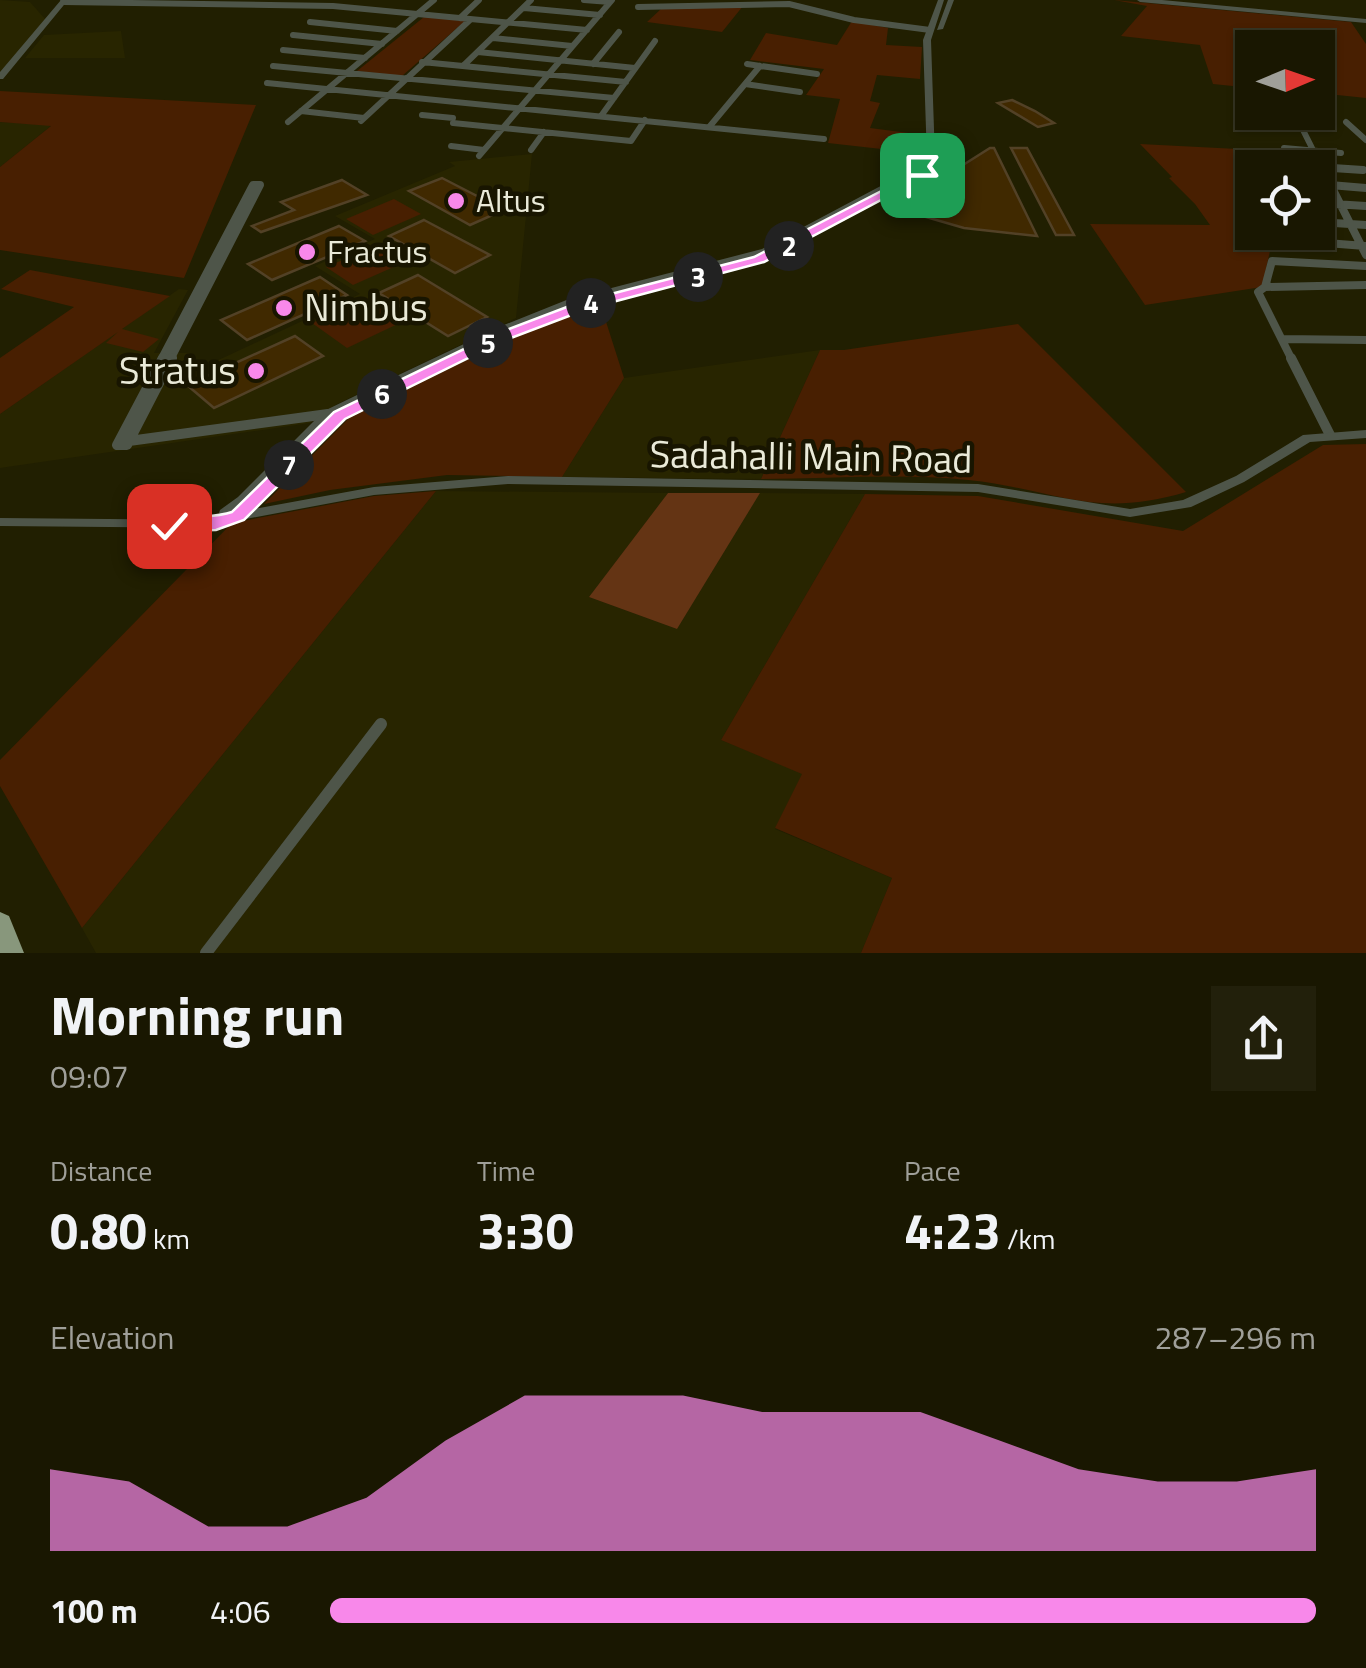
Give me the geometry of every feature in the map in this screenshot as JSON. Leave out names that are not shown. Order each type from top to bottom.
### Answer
[{"type":"highway","points":[[0,924],[11,953]]},
{"type":"street","points":[[342,0],[292,35],[283,46],[365,58]]},
{"type":"street","points":[[288,122],[434,0]]},
{"type":"street","points":[[460,18],[479,0]]},
{"type":"street","points":[[463,66],[531,0]]},
{"type":"street","points":[[584,0],[611,1]]},
{"type":"street","points":[[1140,0],[1366,20]]},
{"type":"street","points":[[1156,0],[1202,6]]},
{"type":"street","points":[[1235,0],[1242,9]]},
{"type":"street","points":[[0,77],[64,1],[333,6],[587,30]]},
{"type":"street","points":[[452,146],[481,153],[611,1]]},
{"type":"street","points":[[638,8],[789,4],[854,20],[930,30]]},
{"type":"street","points":[[825,224],[932,159],[926,48],[930,30],[945,5]]},
{"type":"street","points":[[256,185],[124,444],[328,414],[553,315],[731,269],[938,164],[934,43],[945,5]]},
{"type":"street","points":[[524,8],[600,15]]},
{"type":"street","points":[[301,111],[362,119],[470,20]]},
{"type":"street","points":[[310,22],[397,31]]},
{"type":"street","points":[[593,64],[619,32]]},
{"type":"street","points":[[292,35],[382,44]]},
{"type":"street","points":[[492,38],[572,46]]},
{"type":"street","points":[[601,116],[654,42]]},
{"type":"street","points":[[478,52],[635,68]]},
{"type":"street","points":[[422,62],[626,82]]},
{"type":"street","points":[[747,64],[817,74]]},
{"type":"street","points":[[274,66],[614,98]]},
{"type":"street","points":[[710,126],[760,66]]},
{"type":"street","points":[[266,83],[824,139]]},
{"type":"street","points":[[745,84],[800,92]]},
{"type":"street","points":[[436,100],[420,117],[631,141],[645,120]]},
{"type":"street","points":[[1346,122],[1366,140]]},
{"type":"street","points":[[1303,130],[1313,150]]},
{"type":"street","points":[[531,150],[544,132]]},
{"type":"street","points":[[1284,148],[1313,150]]},
{"type":"street","points":[[1335,152],[1341,153]]},
{"type":"street","points":[[1335,169],[1363,170]]},
{"type":"street","points":[[1335,185],[1366,188]]},
{"type":"street","points":[[1335,193],[1366,255]]},
{"type":"street","points":[[1335,204],[1366,206]]},
{"type":"street","points":[[1335,223],[1366,225]]},
{"type":"street","points":[[1335,243],[1364,246]]},
{"type":"street","points":[[1265,288],[1266,273],[1274,260],[1366,266]]},
{"type":"street","points":[[1330,434],[1258,292],[1265,288],[1366,285]]},
{"type":"street","points":[[1282,339],[1366,340]]},
{"type":"street","points":[[231,515],[324,429],[373,395]]},
{"type":"street","points":[[231,515],[328,414]]},
{"type":"street","name":"Sadahalli Main Road","points":[[0,519],[216,524],[231,515],[374,492],[508,480],[978,488],[1130,514],[1186,504],[1240,479],[1300,440],[1330,434],[1366,434]]},
{"type":"street","points":[[206,953],[381,724]]},
{"type":"shaded area","points":[[0,0],[30,2],[46,20],[0,73]]},
{"type":"shaded area","points":[[1114,0],[1351,22],[1366,44],[1366,98],[1335,95],[1335,30],[1235,30],[1235,86],[1213,84],[1200,45],[1121,36],[1147,6]]},
{"type":"shaded area","points":[[743,6],[722,32],[647,22],[661,9]]},
{"type":"shaded area","points":[[424,17],[465,21],[402,76],[357,71]]},
{"type":"shaded area","points":[[852,21],[888,28],[886,45],[922,47],[920,79],[877,75],[870,101],[880,103],[870,128],[924,135],[926,154],[828,143],[840,99],[806,95],[824,69],[750,60],[766,33],[837,45]]},
{"type":"shaded area","points":[[121,31],[125,58],[25,58],[44,35]]},
{"type":"shaded area","points":[[0,91],[256,105],[184,278],[0,250],[0,167],[51,126],[0,122]]},
{"type":"shaded area","points":[[0,122],[52,125],[0,167]]},
{"type":"shaded area","points":[[1140,144],[1256,150],[1235,150],[1235,250],[1270,250],[1262,287],[1145,305],[1090,224],[1210,225],[1169,178],[1172,177]]},
{"type":"shaded area","points":[[532,154],[516,318],[337,404],[310,423],[0,468],[0,414],[179,289],[188,290],[154,353],[190,353],[180,378],[360,294],[315,266],[375,239],[335,216],[455,166],[449,162]]},
{"type":"shaded area","points":[[394,199],[421,214],[373,235],[346,219]]},
{"type":"shaded area","points":[[378,245],[405,262],[353,285],[326,267]]},
{"type":"shaded area","points":[[30,270],[170,296],[122,329],[159,339],[143,352],[106,343],[118,332],[0,414],[0,358],[74,307],[1,289]]},
{"type":"shaded area","points":[[369,298],[404,321],[347,348],[312,323]]},
{"type":"shaded area","points":[[601,306],[624,378],[562,477],[447,475],[330,490],[264,504],[350,417],[536,326]]},
{"type":"shaded area","points":[[1018,324],[1186,492],[1153,500],[1099,503],[999,484],[942,478],[761,479],[820,350],[844,350]]},
{"type":"shaded area","points":[[820,350],[761,479],[562,477],[624,378]]},
{"type":"shaded area","points":[[1366,444],[1366,953],[861,953],[892,878],[775,828],[802,774],[721,740],[865,494],[978,496],[1183,531],[1323,445]]},
{"type":"shaded area","points":[[436,491],[668,493],[589,597],[677,629],[760,493],[865,494],[721,740],[803,773],[775,829],[892,878],[861,953],[96,953],[82,928]]},
{"type":"shaded area","points":[[436,491],[82,928],[0,786],[0,760],[232,523],[374,496]]},
{"type":"shaded area","points":[[668,493],[760,493],[677,629],[589,597]]},
{"type":"building","points":[[1012,100],[1054,123],[1038,127],[998,103]]},
{"type":"building","points":[[994,148],[1037,236],[964,228],[895,208]]},
{"type":"building","points":[[1011,148],[1027,148],[1074,235],[1056,235]]},
{"type":"building","name":"Altus","points":[[442,178],[504,210],[470,225],[409,191]]},
{"type":"building","points":[[342,180],[367,195],[261,232],[252,226],[294,210],[281,202]]},
{"type":"building","points":[[424,220],[490,255],[455,273],[389,236]]},
{"type":"building","name":"Fractus","points":[[339,226],[365,241],[272,280],[248,264]]},
{"type":"building","points":[[418,275],[487,317],[448,336],[379,293]]},
{"type":"building","name":"Nimbus","points":[[320,277],[347,295],[247,340],[221,320]]},
{"type":"building","name":"Stratus","points":[[295,336],[323,356],[214,408],[187,385]]},
{"type":"place","name":"Altus","points":[[456,201]]},
{"type":"place","name":"Fractus","points":[[307,252]]},
{"type":"place","name":"Nimbus","points":[[284,308]]},
{"type":"place","name":"Stratus","points":[[256,371]]},
{"type":"route","points":[[169,526],[216,524],[238,516],[340,416],[498,338],[585,305],[759,259],[922,175]]}]
